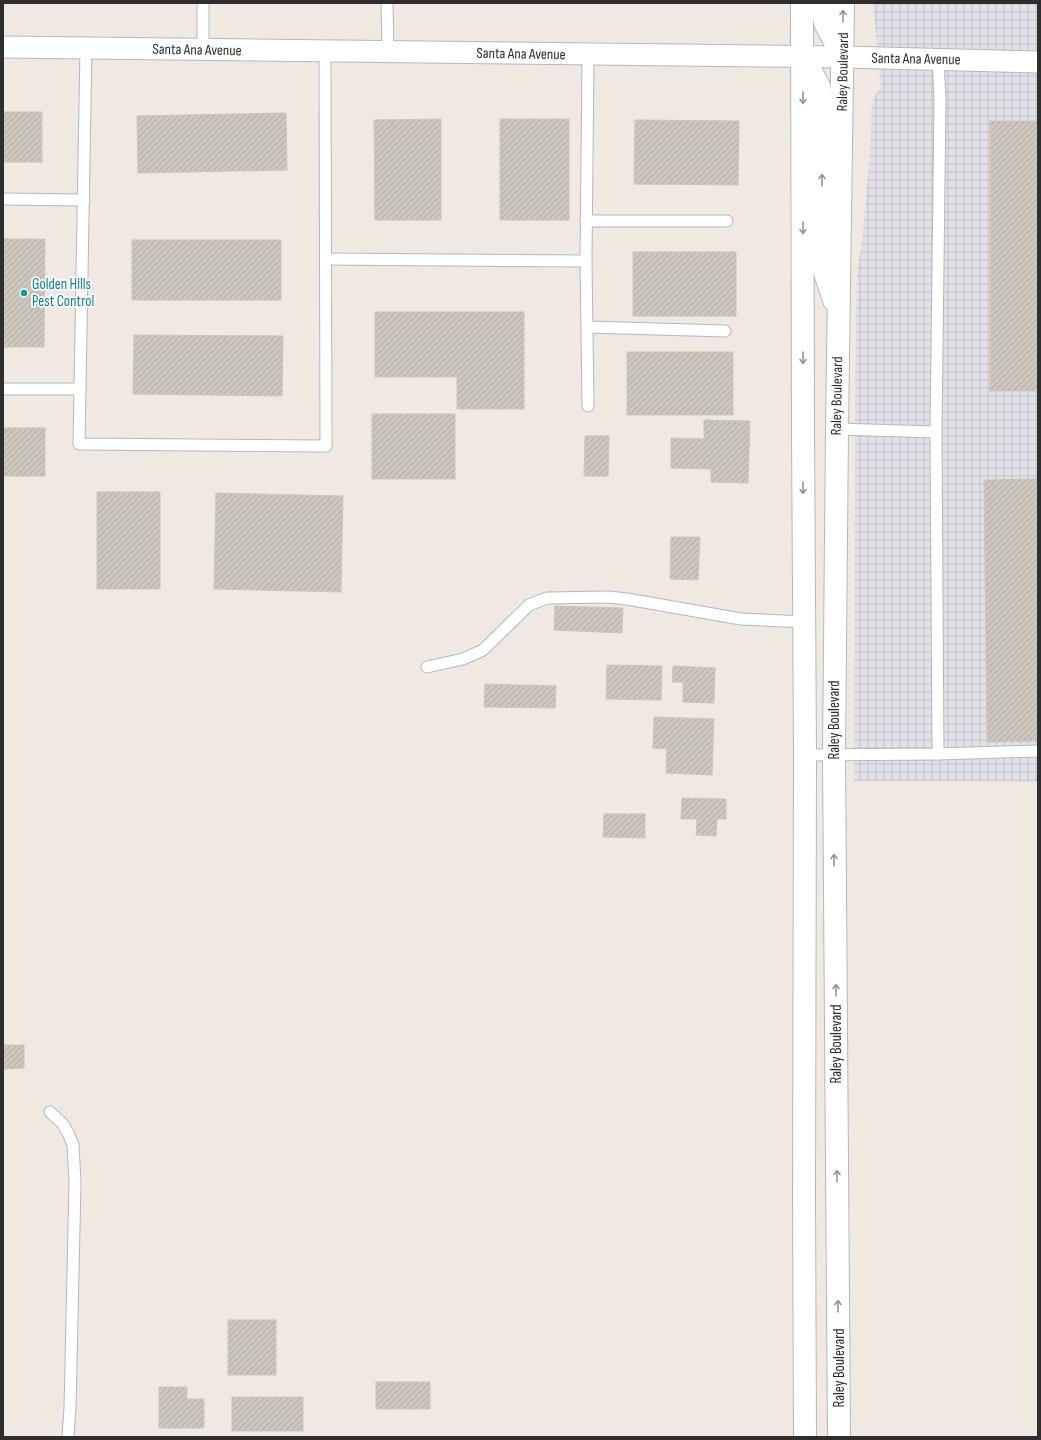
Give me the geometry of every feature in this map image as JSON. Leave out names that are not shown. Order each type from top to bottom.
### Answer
[{"type":"street","name":"Raley Boulevard","points":[[802,3],[805,755],[805,1437]]},
{"type":"street","points":[[822,3],[825,23],[843,57]]},
{"type":"street","name":"Raley Boulevard","points":[[839,1437],[834,755],[843,3]]},
{"type":"street","name":"Santa Ana Avenue","points":[[3,47],[843,57],[1038,62]]},
{"type":"street","points":[[803,57],[819,86],[822,102],[822,264],[839,314]]},
{"type":"lane","points":[[203,3],[203,50]]},
{"type":"lane","points":[[387,3],[388,52]]},
{"type":"lane","points":[[86,48],[79,444],[326,446],[325,52]]},
{"type":"lane","points":[[588,55],[586,221],[588,406]]},
{"type":"lane","points":[[938,60],[940,98],[936,432],[938,754]]},
{"type":"lane","points":[[3,199],[84,200]]},
{"type":"lane","points":[[586,221],[727,221]]},
{"type":"lane","points":[[326,259],[586,261]]},
{"type":"lane","points":[[587,327],[725,331]]},
{"type":"lane","points":[[3,389],[80,389]]},
{"type":"lane","points":[[837,429],[936,432]]},
{"type":"lane","points":[[427,667],[463,659],[482,650],[529,605],[547,598],[608,597],[741,619],[804,622]]},
{"type":"lane","points":[[805,755],[938,754],[1038,751]]},
{"type":"lane","points":[[50,1112],[63,1124],[69,1135],[72,1145],[75,1183],[70,1408],[68,1437]]},
{"type":"shaded area","points":[[873,3],[1038,3],[1038,782],[854,781],[855,398],[857,273],[862,242],[870,154],[872,104],[876,93],[881,88]]},
{"type":"building","points":[[3,112],[42,112],[42,162],[3,162]]},
{"type":"building","points":[[286,113],[287,170],[138,173],[137,116]]},
{"type":"building","points":[[441,119],[441,220],[375,220],[374,120]]},
{"type":"building","points":[[500,119],[569,119],[569,220],[500,220]]},
{"type":"building","points":[[635,120],[739,121],[738,185],[634,184]]},
{"type":"building","points":[[990,121],[1038,121],[1038,391],[990,391]]},
{"type":"building","name":"Golden Hills Pest Control","points":[[3,239],[45,239],[44,347],[3,347]]},
{"type":"building","points":[[132,240],[281,240],[281,300],[132,300]]},
{"type":"building","points":[[633,252],[736,252],[736,316],[633,316]]},
{"type":"building","points":[[375,312],[524,312],[524,409],[457,409],[457,377],[375,377]]},
{"type":"building","points":[[134,335],[283,336],[282,396],[133,394]]},
{"type":"building","points":[[627,352],[733,352],[733,415],[627,415]]},
{"type":"building","points":[[372,414],[455,414],[455,479],[372,479]]},
{"type":"building","points":[[704,420],[750,421],[748,483],[711,482],[711,469],[671,468],[671,438],[704,439]]},
{"type":"building","points":[[3,428],[45,428],[45,476],[3,476]]},
{"type":"building","points":[[585,436],[609,436],[608,476],[584,476]]},
{"type":"building","points":[[1038,479],[1038,741],[987,742],[984,480]]},
{"type":"building","points":[[97,492],[160,492],[160,589],[97,589]]},
{"type":"building","points":[[216,493],[343,496],[341,592],[214,589]]},
{"type":"building","points":[[671,537],[700,537],[698,580],[670,579]]},
{"type":"building","points":[[555,606],[623,608],[622,633],[554,630]]},
{"type":"building","points":[[607,665],[662,666],[661,700],[606,699]]},
{"type":"building","points":[[673,666],[715,668],[714,703],[683,702],[683,682],[672,682]]},
{"type":"building","points":[[485,684],[556,686],[555,708],[484,707]]},
{"type":"building","points":[[654,717],[714,719],[712,775],[666,773],[667,749],[653,748]]},
{"type":"building","points":[[682,798],[726,799],[726,819],[717,819],[716,836],[696,835],[697,819],[681,819]]},
{"type":"building","points":[[604,814],[645,814],[645,838],[603,837]]},
{"type":"building","points":[[3,1045],[24,1045],[24,1068],[3,1069]]},
{"type":"building","points":[[228,1320],[276,1320],[276,1375],[228,1375]]},
{"type":"building","points":[[376,1382],[430,1382],[430,1409],[376,1409]]},
{"type":"building","points":[[159,1387],[187,1387],[187,1399],[204,1399],[204,1428],[159,1428]]},
{"type":"building","points":[[232,1397],[303,1397],[303,1431],[232,1431]]},
{"type":"place","name":"Golden Hills Pest Control","points":[[24,293]]}]
